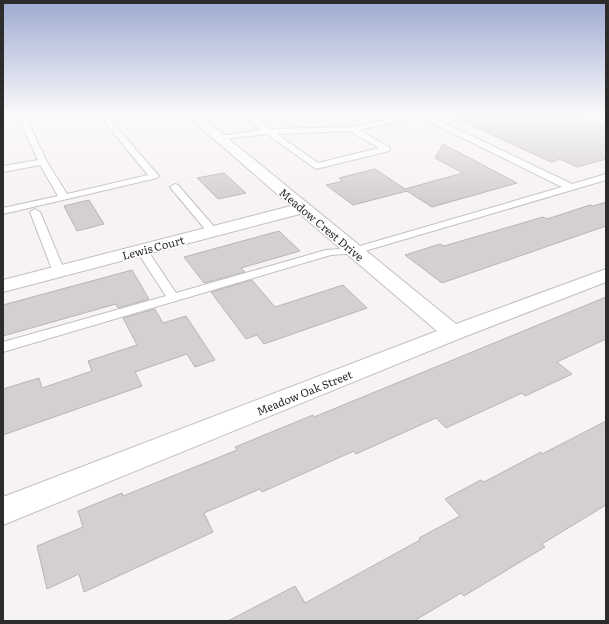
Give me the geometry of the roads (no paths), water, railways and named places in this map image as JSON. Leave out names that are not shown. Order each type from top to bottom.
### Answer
[{"type":"street","name":"Meadow Crest Drive","points":[[226,143],[453,333]]},
{"type":"street","name":"Lewis Court","points":[[3,286],[304,208]]},
{"type":"street","name":"Meadow Oak Street","points":[[3,511],[453,333],[606,275]]},
{"type":"lane","points":[[34,143],[64,198]]},
{"type":"lane","points":[[3,211],[154,176],[126,143]]},
{"type":"lane","points":[[285,143],[316,166],[386,149],[376,143]]},
{"type":"lane","points":[[481,143],[570,187]]},
{"type":"lane","points":[[3,169],[43,162]]},
{"type":"lane","points":[[3,346],[330,252],[354,251],[606,177]]},
{"type":"lane","points":[[175,187],[213,232]]},
{"type":"lane","points":[[35,212],[59,272]]},
{"type":"lane","points":[[142,250],[173,297]]}]
